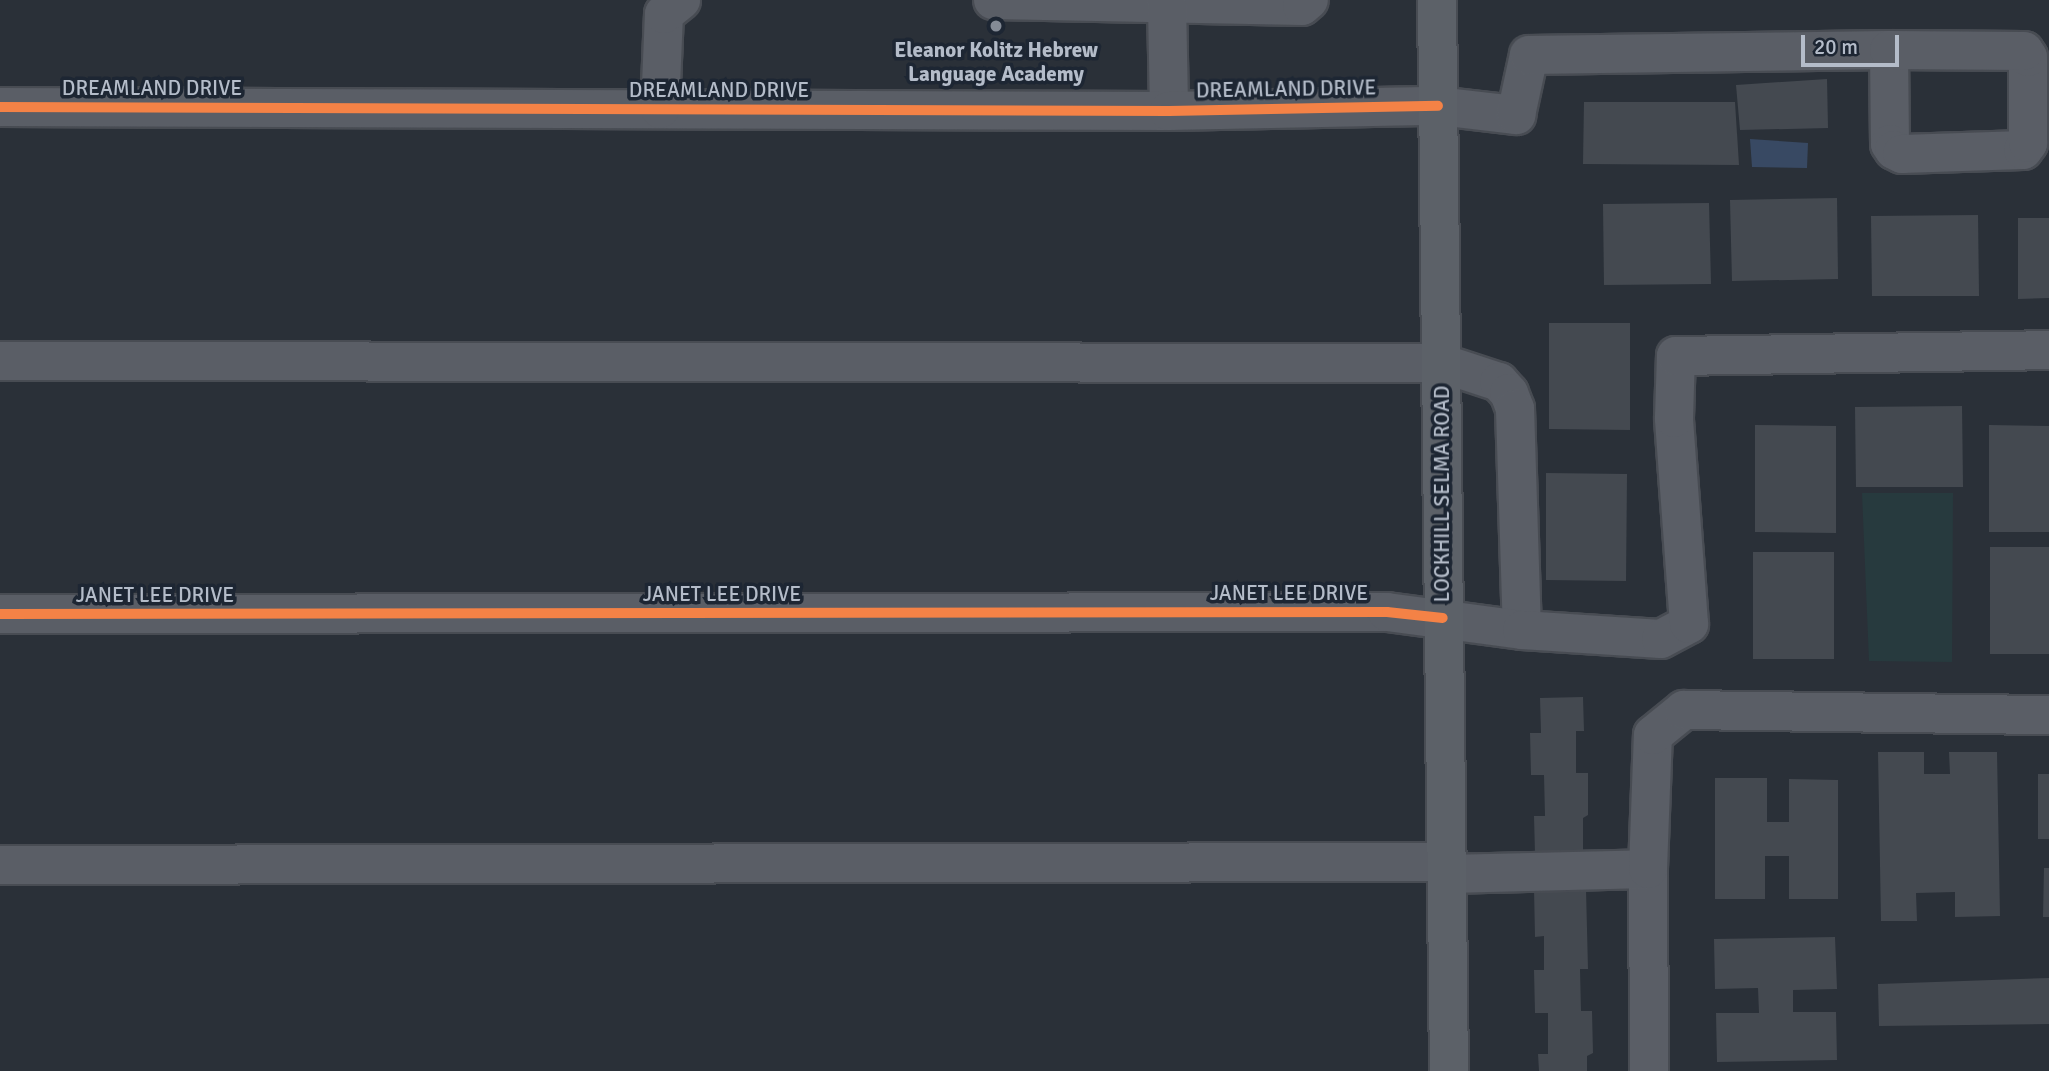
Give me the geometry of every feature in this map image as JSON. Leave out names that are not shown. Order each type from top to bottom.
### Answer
[{"type":"main road","name":"LOCKHILL SELMA ROAD","points":[[1437,0],[1449,1071]]},
{"type":"street","points":[[660,109],[664,14],[681,0]]},
{"type":"street","points":[[993,0],[1302,6],[1309,0]]},
{"type":"street","points":[[1167,4],[1169,111]]},
{"type":"street","name":"DREAMLAND DRIVE","points":[[0,107],[1169,111],[1438,106],[1516,115],[1529,55],[1889,50]]},
{"type":"street","name":"JANET LEE DRIVE","points":[[0,614],[1387,612],[1522,630],[1661,639],[1689,624],[1674,418],[1676,356],[2049,350]]},
{"type":"street","points":[[0,361],[1441,363],[1499,382],[1509,393],[1515,409],[1522,630]]},
{"type":"street","points":[[1649,1071],[1648,869],[1653,735],[1684,710],[2049,715]]},
{"type":"street","points":[[0,865],[1648,869]]},
{"type":"green space","points":[[1862,493],[1953,493],[1952,662],[1869,661]]},
{"type":"water","points":[[1750,139],[1808,143],[1807,168],[1752,167]]},
{"type":"building","points":[[1827,79],[1828,128],[1740,130],[1736,85]]},
{"type":"building","points":[[1584,102],[1735,102],[1739,165],[1583,164]]},
{"type":"building","points":[[1837,198],[1838,279],[1732,281],[1730,200]]},
{"type":"building","points":[[1709,203],[1711,284],[1604,285],[1603,204]]},
{"type":"building","points":[[1978,215],[1979,296],[1872,296],[1871,216]]},
{"type":"building","points":[[2018,218],[2049,218],[2049,298],[2018,299]]},
{"type":"building","points":[[1549,323],[1630,323],[1630,430],[1549,429]]},
{"type":"building","points":[[1962,406],[1963,487],[1856,487],[1855,407]]},
{"type":"building","points":[[1755,425],[1836,426],[1836,533],[1755,532]]},
{"type":"building","points":[[1989,425],[2049,426],[2049,532],[1989,532]]},
{"type":"building","points":[[1546,473],[1627,474],[1626,581],[1546,580]]},
{"type":"building","points":[[1990,547],[2049,547],[2049,654],[1990,654]]},
{"type":"building","points":[[1753,552],[1834,552],[1834,659],[1753,659]]},
{"type":"building","points":[[1583,697],[1584,731],[1576,731],[1576,773],[1588,773],[1588,815],[1583,818],[1583,854],[1535,854],[1534,816],[1545,816],[1544,775],[1531,775],[1530,733],[1541,733],[1540,698]]},
{"type":"building","points":[[1878,752],[1924,752],[1924,774],[1950,774],[1949,752],[1997,752],[2000,916],[1955,917],[1955,892],[1916,893],[1917,921],[1881,921]]},
{"type":"building","points":[[2038,774],[2049,774],[2049,839],[2038,839]]},
{"type":"building","points":[[1715,778],[1767,778],[1767,822],[1789,822],[1789,779],[1838,780],[1838,899],[1789,899],[1789,856],[1765,856],[1765,899],[1715,899]]},
{"type":"building","points":[[2044,868],[2049,868],[2049,917],[2043,917]]},
{"type":"building","points":[[1534,889],[1586,889],[1588,969],[1580,969],[1581,1011],[1592,1011],[1593,1053],[1587,1056],[1587,1071],[1539,1071],[1538,1054],[1548,1054],[1548,1013],[1535,1013],[1534,970],[1544,970],[1544,936],[1535,937]]},
{"type":"building","points":[[1835,937],[1837,989],[1793,990],[1793,1012],[1836,1012],[1837,1060],[1717,1062],[1716,1013],[1759,1013],[1758,988],[1715,989],[1714,939]]},
{"type":"building","points":[[2049,978],[2049,1024],[1879,1026],[1878,984]]},
{"type":"cycle path","points":[[0,107],[1169,111],[1438,106]]},
{"type":"cycle path","points":[[0,614],[1387,612],[1443,618]]},
{"type":"place","name":"Eleanor Kolitz Hebrew Language Academy","points":[[996,26]]}]
